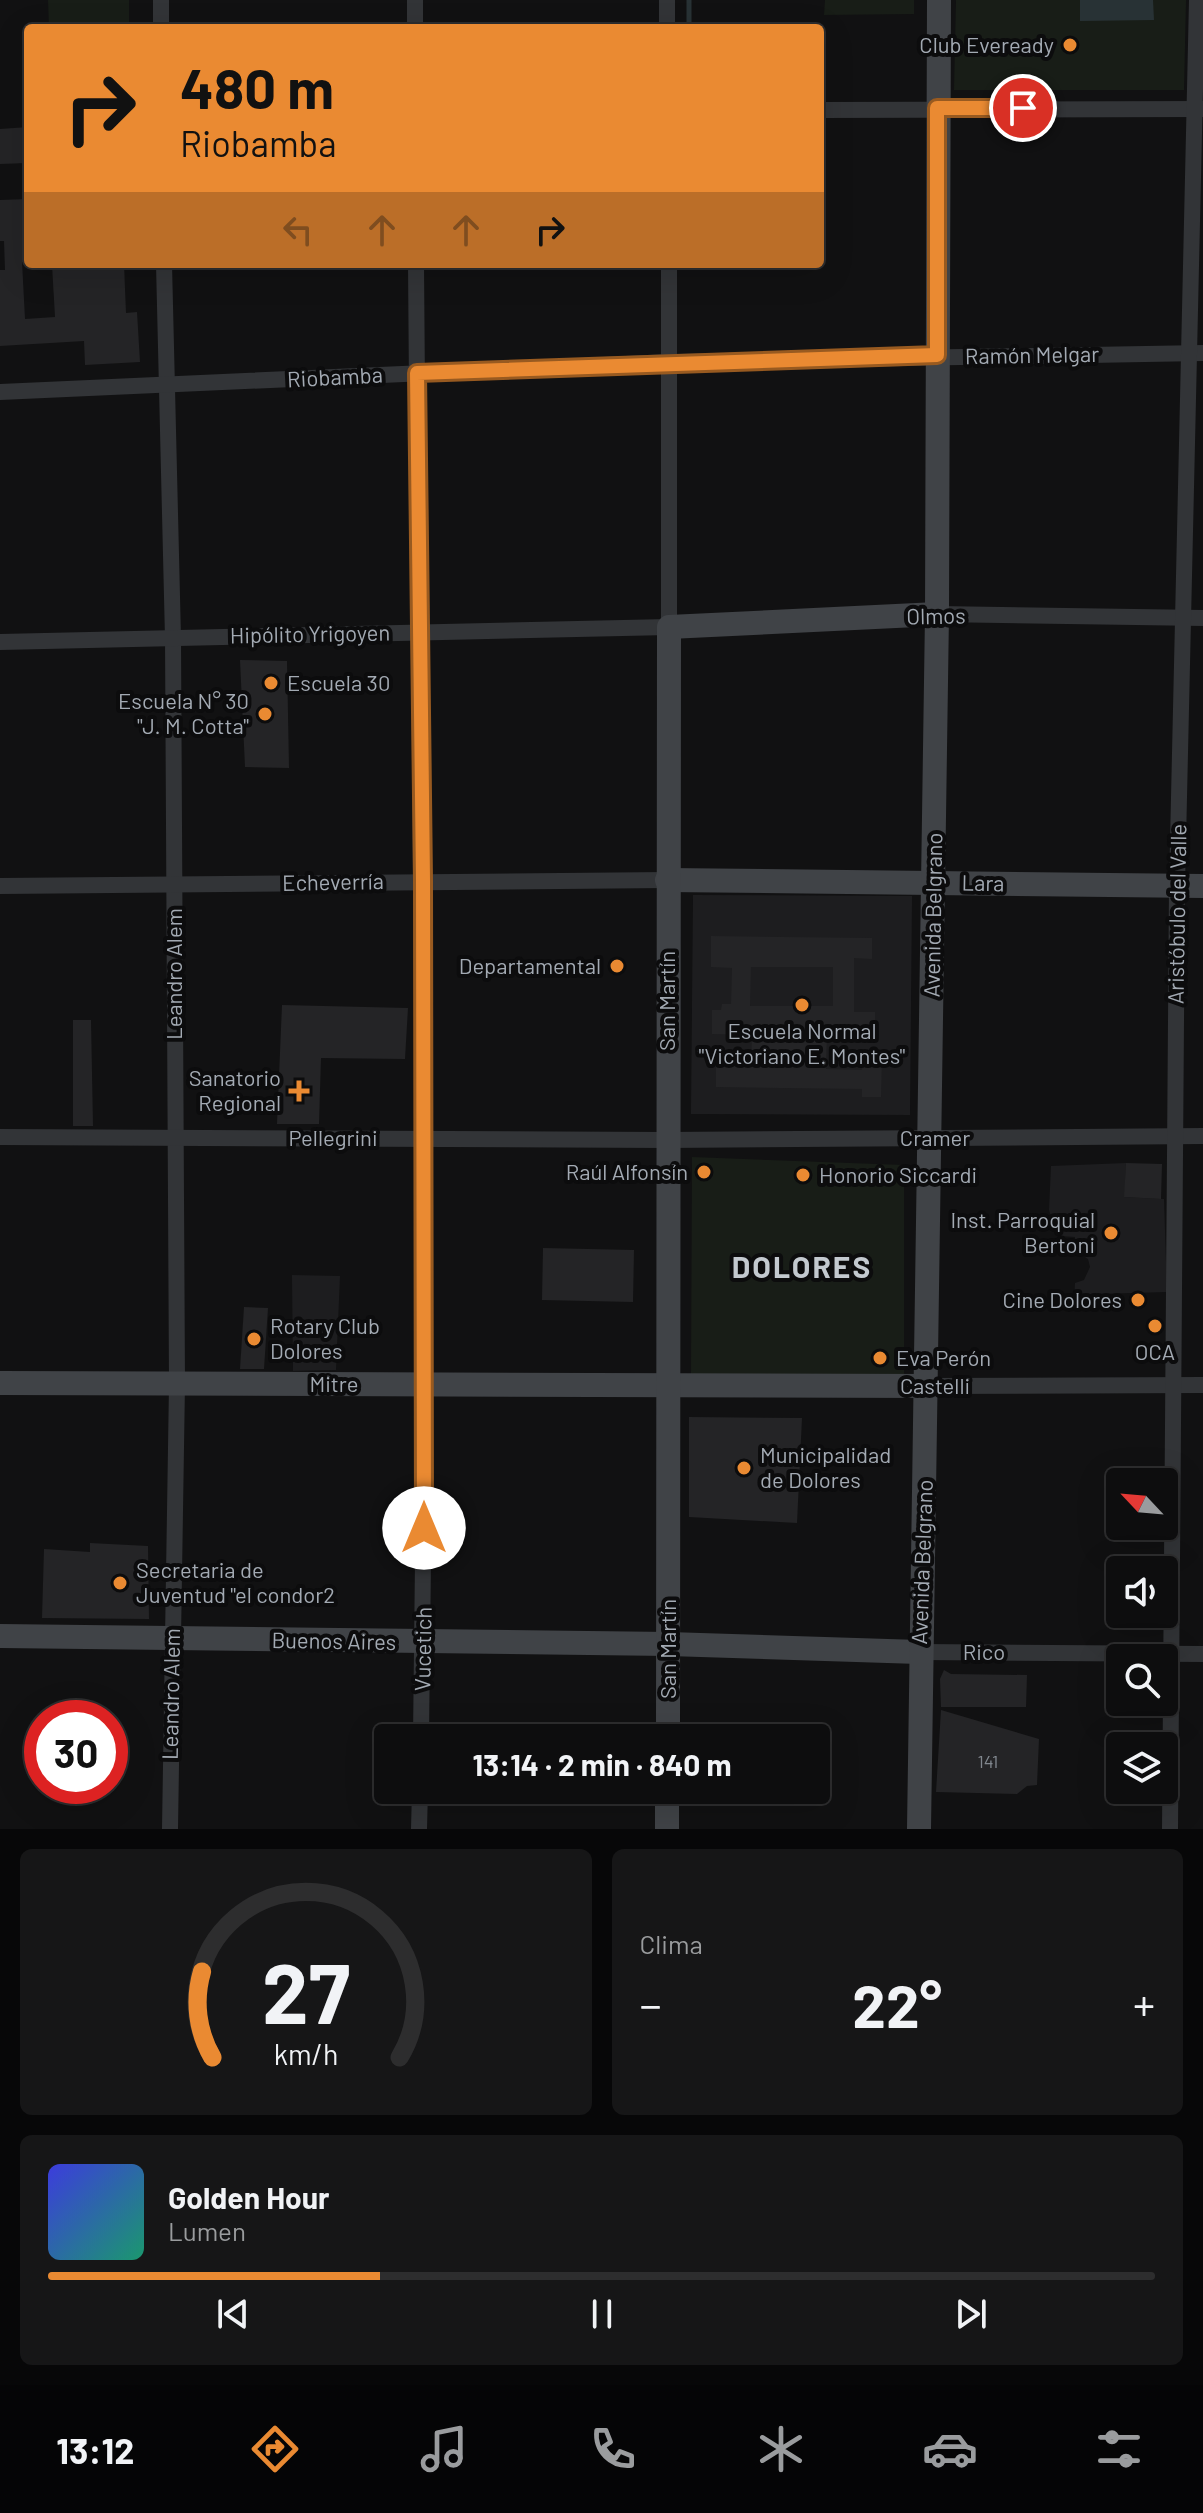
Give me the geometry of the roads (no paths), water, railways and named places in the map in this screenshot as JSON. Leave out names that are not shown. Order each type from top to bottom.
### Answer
[{"type":"main road","name":"Avenida Belgrano","points":[[919,1829],[919,1652],[928,1386],[937,614],[939,0]]},
{"type":"main road","name":"Olmos","points":[[669,627],[937,614]]},
{"type":"main road","name":"San Martín","points":[[668,1724],[666,1140],[669,627]]},
{"type":"main road","name":"Lara","points":[[667,880],[1203,886]]},
{"type":"main road","name":"Mitre","points":[[0,1383],[425,1383],[668,1387]]},
{"type":"main road","name":"Castelli","points":[[668,1387],[928,1386]]},
{"type":"main road","name":"Buenos Aires","points":[[0,1636],[669,1644]]},
{"type":"main road","name":"Rico","points":[[669,1644],[919,1652]]},
{"type":"main road","points":[[667,1804],[667,1829]]},
{"type":"street","points":[[161,0],[161,24]]},
{"type":"street","points":[[415,0],[415,24]]},
{"type":"street","points":[[667,0],[667,24]]},
{"type":"street","name":"Aristóbulo del Valle","points":[[1171,1644],[1177,886],[1182,618],[1196,353],[1197,0]]},
{"type":"street","points":[[824,110],[1198,109]]},
{"type":"street","name":"Leandro Alem","points":[[164,268],[173,638],[177,1384],[170,1829]]},
{"type":"street","name":"Vucetich","points":[[416,268],[425,1383],[421,1724]]},
{"type":"street","name":"San Martín","points":[[669,268],[669,627]]},
{"type":"street","name":"Ramón Melgar","points":[[670,362],[937,355],[1196,353]]},
{"type":"street","name":"Riobamba","points":[[0,392],[670,362]]},
{"type":"street","name":"Olmos","points":[[937,614],[1203,618]]},
{"type":"street","name":"Hipólito Yrigoyen","points":[[0,642],[669,627]]},
{"type":"street","name":"Echeverría","points":[[0,886],[667,880]]},
{"type":"street","name":"Cramer","points":[[666,1140],[1203,1136]]},
{"type":"street","name":"Pellegrini","points":[[0,1137],[666,1140]]},
{"type":"street","name":"Castelli","points":[[928,1386],[1203,1385]]},
{"type":"street","name":"Rico","points":[[919,1652],[1106,1653]]},
{"type":"street","name":"Rico","points":[[1178,1653],[1203,1654]]},
{"type":"street","name":"Aristóbulo del Valle","points":[[1170,1829],[1171,1716]]},
{"type":"street","points":[[419,1829],[420,1804]]},
{"type":"waterway","points":[[689,0],[689,24]]},
{"type":"place","name":"Club Eveready","points":[[1070,45]]},
{"type":"place","name":"Escuela 30","points":[[271,683]]},
{"type":"place","name":"Escuela N° 30 \"J. M. Cotta\"","points":[[265,714]]},
{"type":"place","name":"Departamental","points":[[617,966]]},
{"type":"place","name":"Escuela Normal \"Victoriano E. Montes\"","points":[[802,1005]]},
{"type":"place","name":"Sanatorio Regional","points":[[299,1091]]},
{"type":"place","name":"Raúl Alfonsín","points":[[704,1172]]},
{"type":"place","name":"Honorio Siccardi","points":[[803,1175]]},
{"type":"place","name":"Inst. Parroquial Bertoni","points":[[1111,1233]]},
{"type":"place","name":"Cine Dolores","points":[[1138,1300]]},
{"type":"place","name":"OCA","points":[[1155,1326]]},
{"type":"place","name":"Rotary Club Dolores","points":[[254,1339]]},
{"type":"place","name":"Eva Perón","points":[[880,1358]]},
{"type":"place","name":"Municipalidad de Dolores","points":[[744,1468]]},
{"type":"place","name":"Secretaria de Juventud \"el condor2","points":[[120,1583]]},
{"type":"district","name":"DOLORES","points":[[802,1268]]}]
